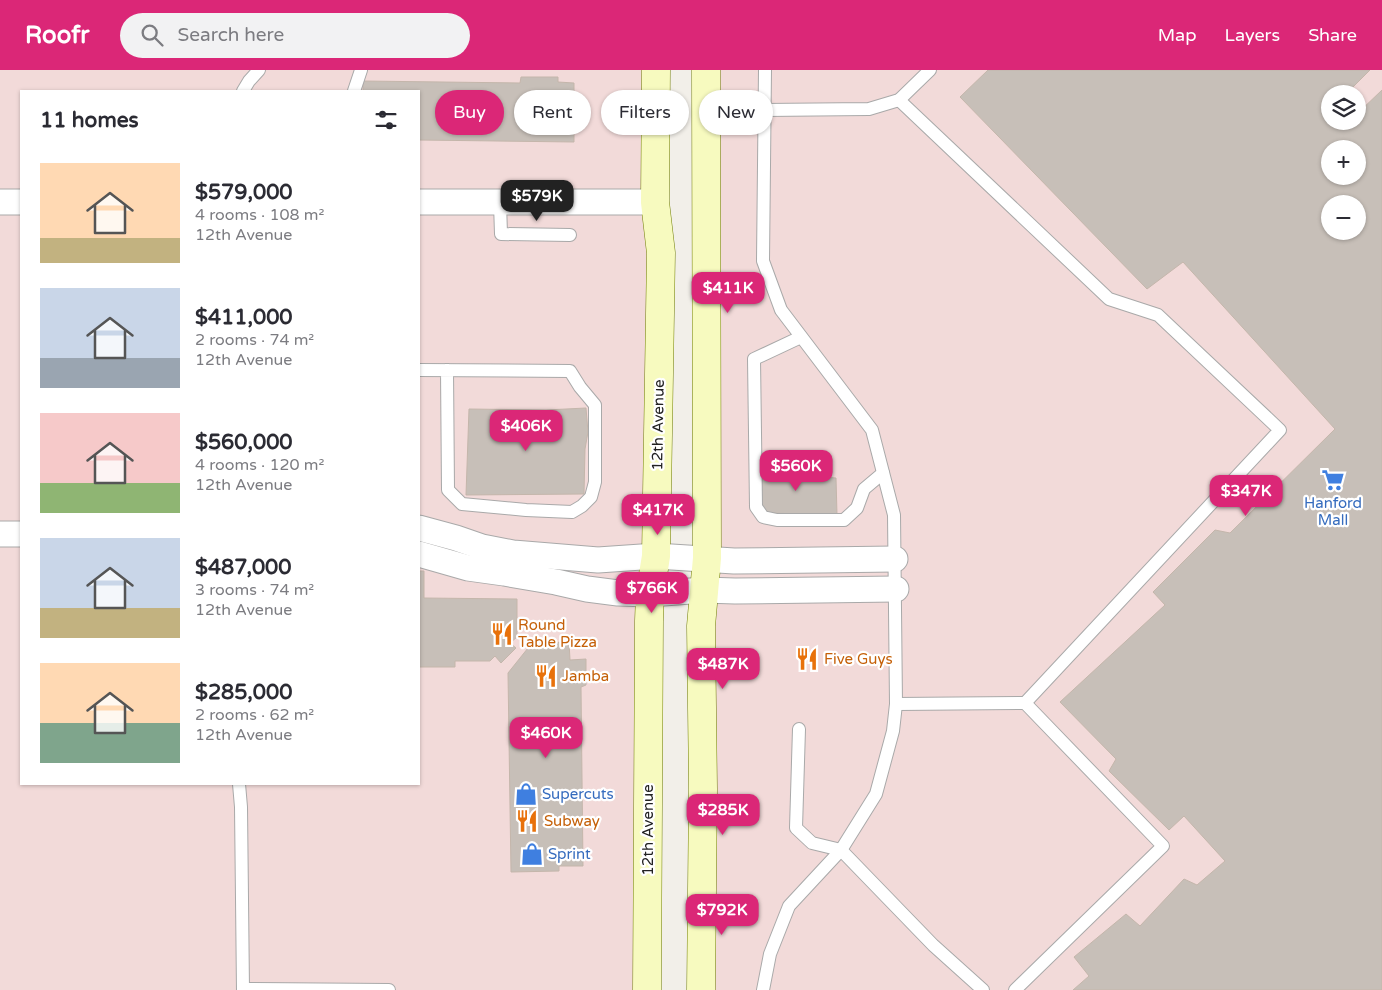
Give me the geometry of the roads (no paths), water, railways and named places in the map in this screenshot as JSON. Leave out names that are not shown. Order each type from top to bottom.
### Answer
[{"type":"main road","name":"12th Avenue","points":[[647,990],[650,594],[656,556],[661,253],[655,202],[656,70]]},
{"type":"main road","points":[[701,990],[703,789],[701,626],[707,558],[706,70]]},
{"type":"street","points":[[0,202],[20,202]]},
{"type":"street","points":[[420,202],[655,202]]},
{"type":"street","points":[[420,528],[482,547],[513,553],[598,560],[656,556],[734,560],[895,559]]},
{"type":"street","points":[[0,534],[20,534]]},
{"type":"street","points":[[420,554],[468,568],[618,593],[650,594],[704,590],[896,589]]},
{"type":"lane","points":[[244,90],[259,70]]},
{"type":"lane","points":[[354,90],[361,70]]},
{"type":"lane","points":[[764,90],[765,70]]},
{"type":"lane","points":[[773,110],[868,109],[899,100],[930,70]]},
{"type":"lane","points":[[899,100],[1110,299],[1158,315],[1280,430],[1025,703]]},
{"type":"lane","points":[[763,990],[770,954],[789,906],[841,850],[876,794],[894,731],[896,704],[894,515],[872,430],[781,310],[763,261],[764,135]]},
{"type":"lane","points":[[500,203],[501,234],[570,234]]},
{"type":"lane","points":[[801,337],[754,359],[756,508],[763,517],[777,520],[844,520],[857,508],[864,489],[883,473]]},
{"type":"lane","points":[[420,370],[447,370],[570,371],[595,405],[595,482],[591,497],[572,512],[462,504],[448,490],[447,370]]},
{"type":"lane","points":[[896,704],[1025,703],[1163,846],[1015,990]]},
{"type":"lane","points":[[800,729],[796,828],[812,843],[841,850],[933,945],[983,990]]},
{"type":"lane","points":[[238,785],[242,807],[243,989],[389,990]]},
{"type":"place","name":"Hanford Mall","points":[[1333,480]]},
{"type":"place","name":"Round Table Pizza","points":[[502,634]]},
{"type":"place","name":"Five Guys","points":[[807,659]]},
{"type":"place","name":"Jamba","points":[[546,676]]},
{"type":"place","name":"Supercuts","points":[[526,794]]},
{"type":"place","name":"Subway","points":[[527,821]]},
{"type":"place","name":"Sprint","points":[[532,854]]}]
